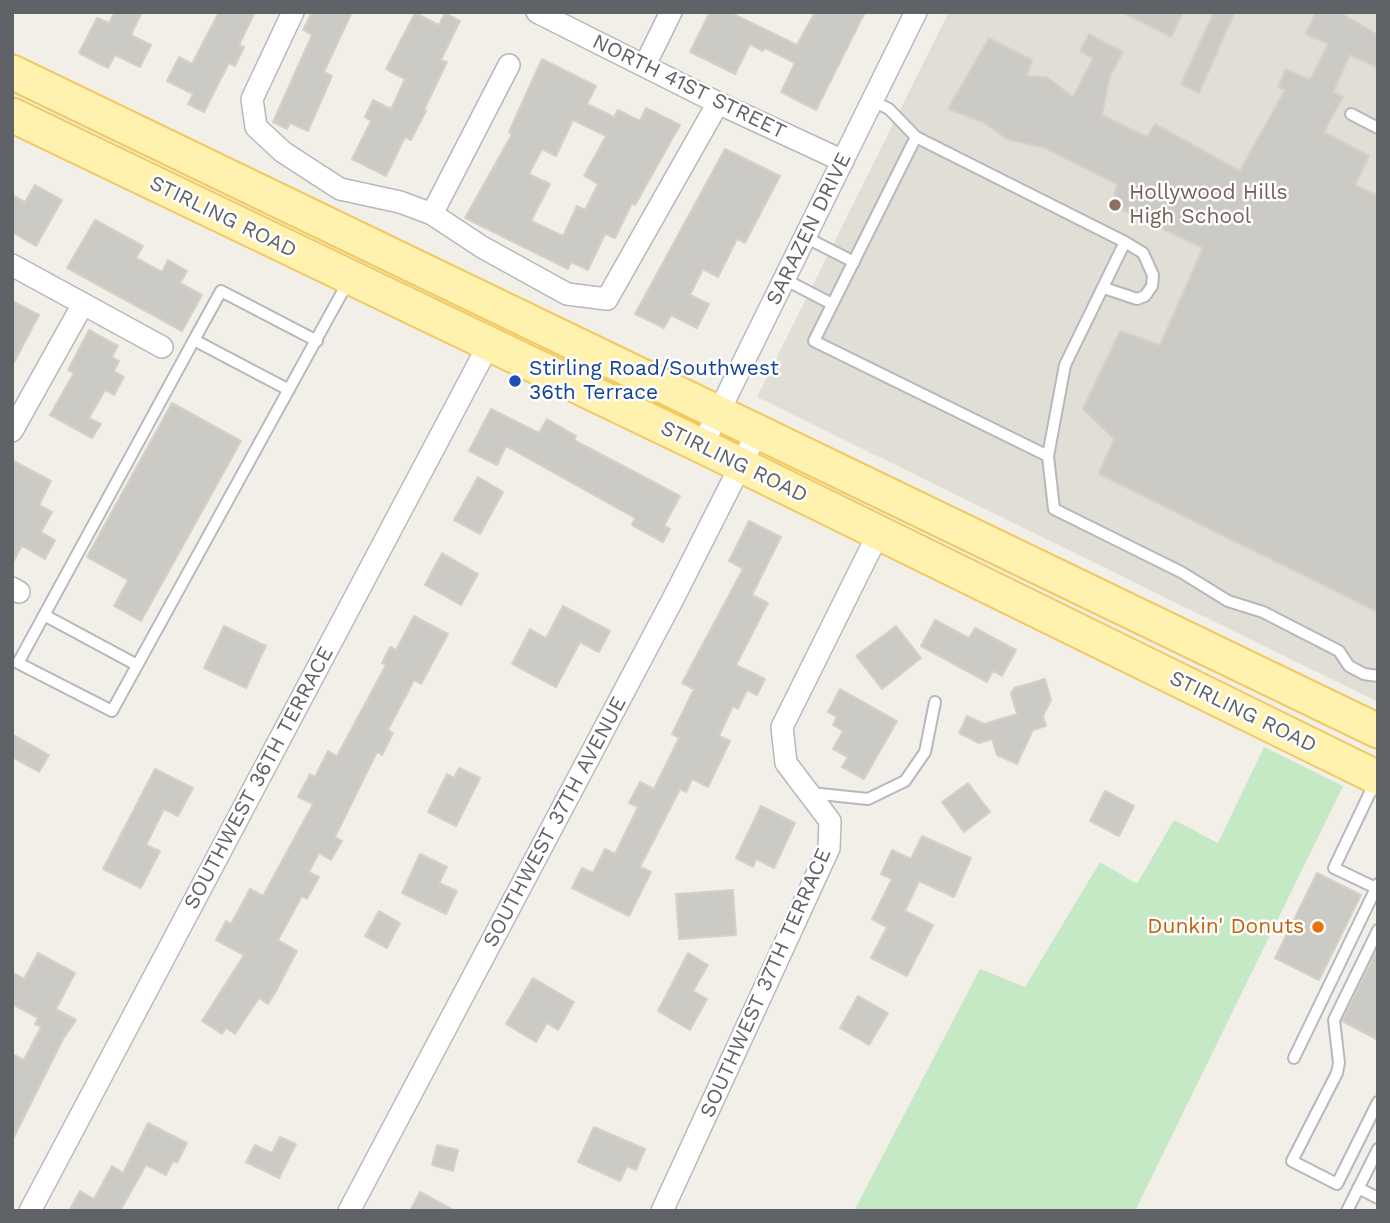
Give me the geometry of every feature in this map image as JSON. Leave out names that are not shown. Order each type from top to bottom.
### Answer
[{"type":"main road","name":"STIRLING ROAD","points":[[12,72],[1378,731]]},
{"type":"main road","name":"STIRLING ROAD","points":[[12,115],[702,446],[1378,778]]},
{"type":"street","points":[[293,12],[252,99],[256,127],[283,152],[340,189],[400,202],[432,214],[482,247],[566,294],[607,299],[718,103]]},
{"type":"street","name":"NORTH 41ST STREET","points":[[537,12],[718,103],[843,161]]},
{"type":"street","points":[[645,65],[671,12]]},
{"type":"street","name":"SARAZEN DRIVE","points":[[702,446],[916,12]]},
{"type":"street","points":[[432,214],[509,65]]},
{"type":"street","points":[[12,265],[162,347]]},
{"type":"street","points":[[12,431],[83,304]]},
{"type":"street","name":"SOUTHWEST 36TH TERRACE","points":[[30,1211],[489,344]]},
{"type":"street","name":"SOUTHWEST 37TH AVENUE","points":[[349,1211],[758,431]]},
{"type":"street","name":"SOUTHWEST 37TH TERRACE","points":[[662,1211],[829,848],[830,821],[786,763],[782,727],[879,532]]},
{"type":"lane","points":[[873,101],[889,109],[916,137],[1143,253],[1153,275],[1152,286],[1145,296],[1137,299],[1104,288]]},
{"type":"lane","points":[[1351,114],[1378,128]]},
{"type":"lane","points":[[916,137],[814,341],[1048,456]]},
{"type":"lane","points":[[805,237],[854,262]]},
{"type":"lane","points":[[1125,242],[1065,365],[1048,456],[1054,509],[1181,572],[1228,601],[1263,612],[1339,651],[1349,666],[1364,674],[1378,676]]},
{"type":"lane","points":[[317,341],[221,291],[18,663],[112,711],[317,341],[349,278]]},
{"type":"lane","points":[[784,279],[832,304]]},
{"type":"lane","points":[[194,340],[289,390]]},
{"type":"lane","points":[[44,615],[137,665]]},
{"type":"lane","points":[[808,793],[868,799],[905,781],[925,752],[935,702]]},
{"type":"lane","points":[[1294,1058],[1377,886],[1334,868],[1378,778]]},
{"type":"lane","points":[[1378,930],[1334,1020],[1339,1063],[1336,1073],[1292,1161],[1337,1184],[1378,1102]]},
{"type":"lane","points":[[1347,1211],[1378,1149]]},
{"type":"lane","points":[[1358,1188],[1378,1198]]},
{"type":"shaded area","name":"Hollywood Hills High School","points":[[949,12],[1378,12],[1378,702],[757,397]]},
{"type":"green space","points":[[1264,747],[1343,786],[1135,1211],[854,1211],[980,969],[1025,987],[1100,862],[1137,884],[1174,820],[1218,843]]},
{"type":"building","points":[[115,12],[142,12],[131,35],[151,45],[140,67],[115,55],[108,68],[79,53],[97,18],[109,23]]},
{"type":"building","points":[[219,12],[255,12],[239,45],[244,47],[235,66],[229,63],[204,112],[188,104],[193,94],[167,81],[179,57],[192,64]]},
{"type":"building","points":[[312,12],[352,12],[324,72],[332,76],[308,131],[290,123],[287,129],[273,122],[312,35],[303,30]]},
{"type":"building","points":[[710,12],[729,12],[797,45],[815,12],[865,12],[816,110],[781,92],[795,63],[765,48],[763,51],[750,44],[735,74],[690,52]]},
{"type":"building","points":[[1122,12],[1183,12],[1171,37]]},
{"type":"building","points":[[1214,12],[1235,12],[1199,93],[1181,84]]},
{"type":"building","points":[[1316,12],[1339,12],[1378,35],[1378,68],[1350,55],[1333,92],[1343,97],[1324,132],[1369,156],[1355,185],[1378,196],[1378,612],[1099,474],[1114,439],[1083,409],[1120,331],[1160,345],[1203,248],[1112,205],[1117,184],[1045,148],[1007,139],[983,122],[948,109],[989,38],[1032,60],[1027,76],[1047,77],[1073,97],[1093,58],[1080,51],[1089,34],[1123,52],[1110,76],[1102,115],[1147,137],[1155,124],[1240,171],[1285,90],[1278,87],[1286,69],[1310,80],[1328,44],[1306,34]]},
{"type":"building","points":[[415,13],[439,25],[445,13],[460,21],[441,60],[447,62],[424,110],[426,111],[411,140],[405,137],[386,176],[352,159],[371,121],[365,117],[373,100],[391,109],[405,79],[386,69]]},
{"type":"building","points":[[542,59],[596,86],[587,104],[614,117],[618,110],[640,121],[646,108],[680,125],[635,205],[632,203],[615,238],[605,234],[588,270],[571,262],[568,269],[465,218],[512,134],[509,132]],"holes":[[[573,120],[606,136],[584,176],[598,184],[585,210],[577,206],[563,236],[531,221],[550,184],[529,174],[542,149],[556,156]]]},
{"type":"building","points":[[725,149],[780,176],[745,243],[737,239],[718,277],[703,269],[690,295],[709,304],[697,328],[671,315],[664,328],[635,314]]},
{"type":"building","points":[[35,185],[62,200],[36,246],[12,232],[12,195],[25,202]]},
{"type":"building","points":[[95,220],[143,246],[136,258],[162,272],[168,260],[187,271],[180,283],[202,295],[182,331],[67,268]]},
{"type":"building","points":[[12,301],[39,315],[12,366]]},
{"type":"building","points":[[89,330],[118,346],[112,357],[119,361],[114,371],[124,377],[114,395],[105,390],[89,418],[101,424],[92,438],[50,415],[74,373],[68,370]]},
{"type":"building","points":[[172,403],[241,441],[141,621],[114,606],[128,580],[87,557]]},
{"type":"building","points":[[491,409],[539,433],[547,419],[576,436],[574,440],[680,496],[664,526],[670,529],[663,542],[632,525],[635,518],[506,446],[497,465],[469,451]]},
{"type":"building","points":[[12,460],[51,481],[39,505],[52,512],[41,532],[55,540],[45,559],[22,546],[12,564]]},
{"type":"building","points":[[478,477],[503,492],[480,534],[454,520]]},
{"type":"building","points":[[749,521],[781,537],[752,595],[768,603],[736,665],[765,679],[757,695],[747,690],[738,709],[733,706],[719,736],[730,741],[708,787],[692,779],[686,792],[680,789],[640,867],[651,872],[629,916],[572,888],[582,868],[593,873],[605,849],[615,854],[638,807],[629,803],[640,782],[654,789],[679,738],[672,734],[694,689],[682,683],[743,569],[729,561]]},
{"type":"building","points":[[442,553],[478,574],[461,605],[425,585]]},
{"type":"building","points":[[563,606],[610,631],[599,652],[580,642],[556,687],[512,664],[530,629],[546,638]]},
{"type":"building","points":[[414,616],[448,634],[421,684],[414,680],[388,730],[393,733],[382,755],[377,752],[335,837],[342,841],[331,860],[319,853],[309,872],[319,877],[307,899],[302,896],[278,940],[297,951],[276,991],[268,1004],[259,998],[235,1034],[226,1028],[222,1034],[202,1021],[244,955],[216,940],[226,921],[231,924],[250,889],[263,896],[313,804],[298,797],[310,774],[315,777],[328,751],[337,756],[386,665],[382,663],[390,647],[396,650]]},
{"type":"building","points":[[935,620],[969,638],[975,628],[1016,650],[1002,676],[993,671],[987,682],[921,646]]},
{"type":"building","points":[[224,626],[266,646],[246,688],[204,668]]},
{"type":"building","points":[[896,626],[921,658],[882,689],[856,656]]},
{"type":"building","points":[[1045,679],[1051,700],[1043,716],[1046,726],[1033,730],[1017,764],[997,755],[992,739],[979,743],[959,733],[967,716],[984,724],[1017,714],[1011,694],[1014,688]]},
{"type":"building","points":[[840,689],[897,721],[864,779],[842,767],[848,757],[833,749],[843,731],[833,725],[837,717],[828,712]]},
{"type":"building","points":[[12,734],[49,755],[39,772],[12,757]]},
{"type":"building","points":[[459,768],[480,778],[456,826],[428,812],[447,774],[454,778]]},
{"type":"building","points":[[155,769],[193,788],[178,816],[164,809],[146,845],[160,851],[141,888],[103,869]]},
{"type":"building","points":[[968,783],[990,812],[964,832],[942,802]]},
{"type":"building","points":[[1105,791],[1134,806],[1119,836],[1090,821]]},
{"type":"building","points":[[761,806],[795,823],[774,868],[756,859],[753,867],[736,858]]},
{"type":"building","points":[[922,836],[971,858],[954,897],[919,881],[905,911],[933,925],[907,976],[871,958],[887,927],[872,919],[892,879],[881,874],[892,850],[911,859]]},
{"type":"building","points":[[420,854],[447,867],[439,883],[457,891],[446,914],[402,893]]},
{"type":"building","name":"Dunkin' Donuts","points":[[1317,873],[1361,895],[1319,980],[1275,958]]},
{"type":"building","points":[[733,890],[736,935],[679,939],[676,894]]},
{"type":"building","points":[[379,911],[400,923],[387,948],[365,936]]},
{"type":"building","points":[[1378,948],[1378,1040],[1342,1021]]},
{"type":"building","points":[[38,953],[75,973],[56,1009],[76,1020],[63,1039],[12,1141],[12,1054],[24,1060],[41,1027],[35,1024],[38,1018],[12,1004],[12,972],[24,979]]},
{"type":"building","points":[[688,953],[708,965],[693,991],[707,999],[690,1030],[658,1011]]},
{"type":"building","points":[[533,978],[574,1002],[558,1030],[547,1023],[536,1042],[506,1024]]},
{"type":"building","points":[[858,996],[888,1013],[869,1045],[840,1028]]},
{"type":"building","points":[[148,1123],[187,1143],[177,1163],[173,1161],[166,1175],[146,1165],[120,1211],[69,1211],[80,1191],[94,1199],[112,1166],[123,1173]]},
{"type":"building","points":[[594,1127],[645,1149],[636,1170],[627,1166],[620,1181],[578,1162]]},
{"type":"building","points":[[280,1137],[296,1144],[279,1178],[246,1162],[255,1145],[272,1153]]},
{"type":"building","points":[[437,1145],[458,1150],[453,1171],[432,1165]]},
{"type":"building","points":[[420,1192],[455,1211],[410,1211]]},
{"type":"place","name":"Hollywood Hills High School","points":[[1115,205]]},
{"type":"place","name":"Stirling Road/Southwest 36th Terrace","points":[[515,381]]},
{"type":"place","name":"Dunkin' Donuts","points":[[1318,927]]}]
